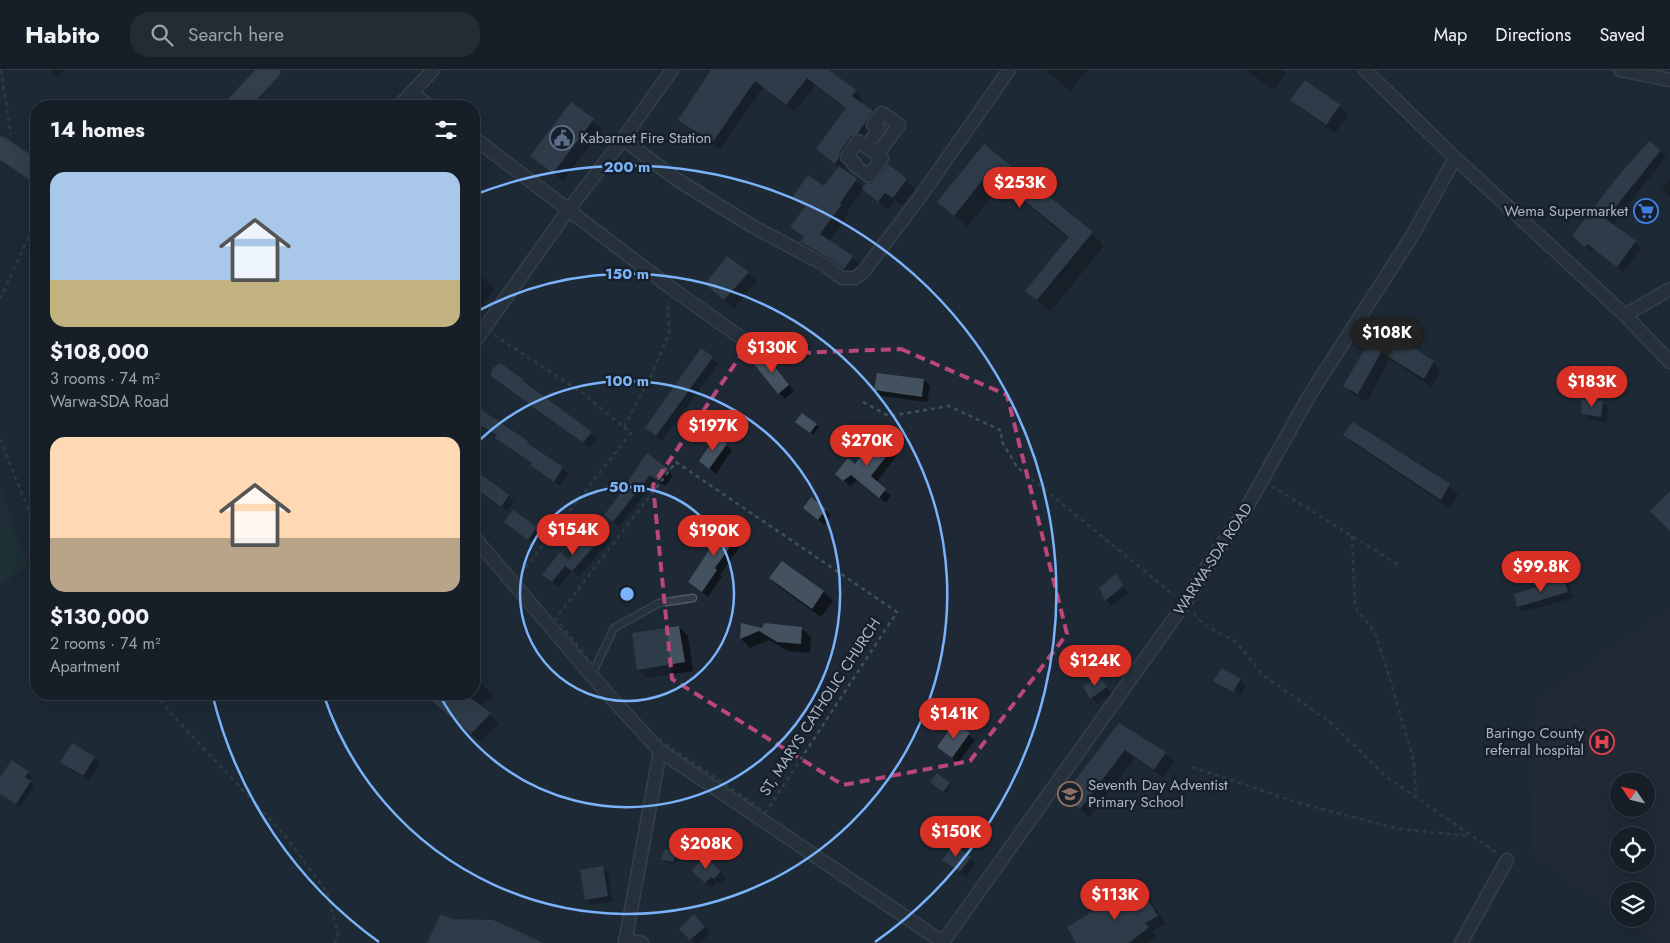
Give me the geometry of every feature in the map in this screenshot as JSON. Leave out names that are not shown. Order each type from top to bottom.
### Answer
[{"type":"main road","points":[[242,100],[270,70]]},
{"type":"main road","points":[[7,152],[30,167]]},
{"type":"street","points":[[405,100],[433,70]]},
{"type":"street","points":[[480,335],[569,209],[623,139],[672,70]]},
{"type":"street","points":[[623,139],[676,178],[752,226],[825,266],[842,278],[855,278],[864,271],[920,197],[1009,70]]},
{"type":"street","points":[[1364,70],[1455,158],[1625,315],[1670,362]]},
{"type":"street","points":[[1620,70],[1670,80]]},
{"type":"street","points":[[411,93],[421,100]]},
{"type":"street","points":[[480,142],[667,285],[740,337]]},
{"type":"street","name":"WARWA-SDA ROAD","points":[[944,943],[1185,603],[1247,507],[1309,396],[1412,236],[1455,158]]},
{"type":"street","points":[[1625,315],[1670,289]]},
{"type":"street","points":[[480,544],[604,690],[660,751],[944,943]]},
{"type":"street","points":[[642,943],[625,941],[660,751]]},
{"type":"street","points":[[1461,943],[1507,860]]},
{"type":"lane","points":[[595,668],[614,628],[659,603],[693,598]]},
{"type":"path","points":[[1,70],[7,152]]},
{"type":"path","points":[[0,298],[30,234]]},
{"type":"path","points":[[624,427],[652,374],[669,333],[667,285]]},
{"type":"path","points":[[485,328],[581,392],[631,433],[512,584]]},
{"type":"path","points":[[863,402],[888,416],[949,406],[1002,431],[1002,440],[1017,467],[1185,603],[1203,624],[1236,642],[1263,675],[1330,722],[1388,778],[1507,860]]},
{"type":"path","points":[[0,439],[30,514]]},
{"type":"path","name":"ST, MARYS CATHOLIC CHURCH","points":[[676,462],[897,612],[766,812],[642,728],[595,668],[556,618],[676,462]]},
{"type":"path","points":[[1262,480],[1400,566]]},
{"type":"path","points":[[1352,536],[1355,607],[1375,633],[1386,666],[1414,762],[1416,796]]},
{"type":"path","points":[[160,700],[284,832],[327,892],[338,934],[335,943]]},
{"type":"path","points":[[1192,768],[1302,804],[1399,829],[1471,836]]},
{"type":"highlighted area","points":[[901,349],[1007,395],[1067,634],[970,761],[843,785],[672,679],[653,485],[741,355]]},
{"type":"shaded area","name":"Baringo County referral hospital","points":[[1670,610],[1670,943],[1658,943],[1635,927],[1655,927],[1655,882],[1610,882],[1610,908],[1531,851],[1536,703]]},
{"type":"green space","points":[[0,487],[27,565],[0,585]]},
{"type":"building","points":[[711,70],[829,70],[856,90],[852,96],[873,111],[858,133],[851,136],[840,152],[835,164],[816,149],[846,108],[807,78],[786,105],[755,81],[712,143],[678,120]]},
{"type":"building","points":[[1305,80],[1340,105],[1326,125],[1290,100]]},
{"type":"building","name":"Kabarnet Fire Station","points":[[571,102],[594,119],[553,173],[530,156]]},
{"type":"building","points":[[1649,141],[1661,150],[1606,219],[1636,241],[1617,267],[1587,244],[1585,247],[1572,236],[1619,175]]},
{"type":"building","points":[[984,144],[1093,232],[1037,300],[1025,291],[1069,237],[989,172],[954,216],[937,202]]},
{"type":"building","points":[[888,164],[907,179],[893,198],[885,193],[878,202],[862,189],[866,183],[872,184]]},
{"type":"building","points":[[839,166],[857,179],[840,203],[842,204],[820,234],[853,256],[844,269],[829,258],[800,242],[804,237],[790,227],[805,207],[792,198],[808,175],[824,186]]},
{"type":"building","points":[[727,256],[749,272],[724,300],[705,284]]},
{"type":"building","points":[[1380,326],[1434,361],[1424,379],[1381,352],[1358,394],[1343,386]]},
{"type":"building","points":[[701,348],[713,357],[656,436],[645,428]]},
{"type":"building","points":[[766,355],[789,385],[778,394],[754,364]]},
{"type":"building","points":[[500,363],[592,432],[583,443],[491,376],[492,369]]},
{"type":"building","points":[[877,373],[924,379],[922,397],[874,390]]},
{"type":"building","points":[[1582,399],[1603,401],[1601,417],[1581,414]]},
{"type":"building","points":[[480,409],[563,467],[554,482],[530,465],[532,463],[495,438],[496,435],[480,425]]},
{"type":"building","points":[[802,413],[817,424],[810,433],[795,422]]},
{"type":"building","points":[[1353,422],[1450,484],[1441,500],[1343,435]]},
{"type":"building","points":[[716,436],[727,444],[709,469],[699,461]]},
{"type":"building","points":[[875,437],[892,449],[871,476],[886,489],[879,498],[851,475],[843,481],[835,474],[848,458],[855,464]]},
{"type":"building","points":[[647,453],[668,469],[659,481],[650,475],[613,522],[604,515],[629,482]]},
{"type":"building","points":[[480,473],[509,495],[501,507],[480,491]]},
{"type":"building","points":[[1670,491],[1670,531],[1650,511]]},
{"type":"building","points":[[811,497],[826,509],[818,520],[803,508]]},
{"type":"building","points":[[513,510],[537,527],[528,540],[504,522]]},
{"type":"building","points":[[728,522],[741,531],[715,568],[717,570],[702,592],[688,582]]},
{"type":"building","points":[[596,527],[606,533],[572,571],[565,566],[552,582],[542,575],[560,552],[569,560]]},
{"type":"building","points":[[782,561],[824,591],[812,609],[769,578]]},
{"type":"building","points":[[1116,574],[1123,586],[1105,601],[1099,588]]},
{"type":"building","points":[[1564,579],[1568,592],[1517,607],[1514,594]]},
{"type":"building","points":[[741,623],[762,628],[764,623],[802,627],[801,644],[777,642],[759,631],[740,639]]},
{"type":"building","points":[[679,626],[685,662],[637,670],[632,633]]},
{"type":"building","points":[[1222,668],[1241,679],[1233,692],[1213,681]]},
{"type":"building","points":[[1099,676],[1107,687],[1090,699],[1083,686]]},
{"type":"building","points":[[430,700],[473,700],[491,713],[471,734]]},
{"type":"building","points":[[955,722],[970,733],[952,758],[937,747]]},
{"type":"building","points":[[1119,723],[1166,752],[1154,770],[1125,750],[1080,809],[1063,796]]},
{"type":"building","points":[[72,743],[95,757],[83,776],[60,762]]},
{"type":"building","points":[[12,760],[29,772],[25,777],[31,781],[16,804],[0,794],[0,777]]},
{"type":"building","points":[[937,773],[950,783],[943,792],[930,782]]},
{"type":"building","points":[[953,845],[971,857],[960,872],[942,860]]},
{"type":"building","points":[[665,849],[677,851],[673,862],[661,860]]},
{"type":"building","points":[[704,856],[721,871],[714,879],[711,877],[705,883],[692,871]]},
{"type":"building","points":[[603,866],[608,896],[585,900],[580,870]]},
{"type":"building","points":[[1141,888],[1158,916],[1145,923],[1149,927],[1129,943],[1076,943],[1067,927],[1118,896],[1120,900]]},
{"type":"building","points":[[441,914],[452,919],[493,920],[544,943],[427,943]]},
{"type":"building","points":[[694,914],[705,927],[690,940],[679,929]]},
{"type":"place","name":"Kabarnet Fire Station","points":[[562,138]]},
{"type":"place","name":"Wema Supermarket","points":[[1646,211]]},
{"type":"place","name":"Baringo County referral hospital","points":[[1602,742]]},
{"type":"place","name":"Seventh Day Adventist Primary School","points":[[1070,794]]}]
